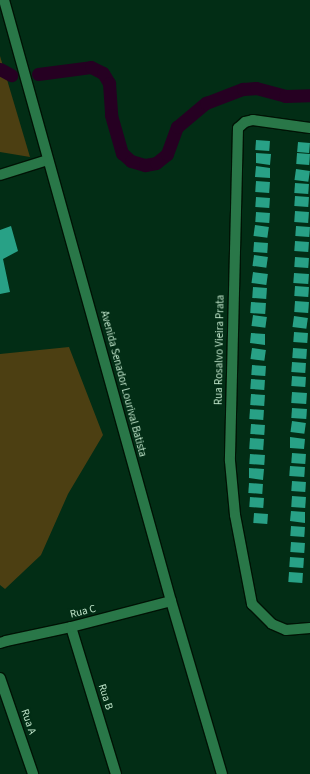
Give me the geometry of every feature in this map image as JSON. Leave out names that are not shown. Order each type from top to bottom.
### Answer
[{"type":"street","name":"Avenida Senador Lourival Batista","points":[[4,0],[171,601],[222,774]]},
{"type":"street","name":"Rua Rosalvo Vieira Prata","points":[[310,128],[254,120],[240,124],[236,134],[230,461],[235,515],[252,604],[272,624],[286,630],[310,628]]},
{"type":"street","points":[[0,176],[48,160]]},
{"type":"street","name":"Rua C","points":[[0,644],[6,641],[71,628],[171,601]]},
{"type":"street","name":"Rua B","points":[[71,628],[116,774]]},
{"type":"street","name":"Rua A","points":[[0,678],[33,774]]},
{"type":"shaded area","points":[[0,56],[30,157],[0,152]]},
{"type":"shaded area","points":[[69,347],[103,435],[68,494],[41,555],[5,589],[0,585],[0,354]]},
{"type":"building","points":[[256,140],[270,141],[269,151],[255,150]]},
{"type":"building","points":[[298,142],[310,143],[309,153],[297,152]]},
{"type":"building","points":[[256,153],[271,154],[270,165],[256,163]]},
{"type":"building","points":[[297,153],[310,154],[309,165],[296,164]]},
{"type":"building","points":[[256,166],[270,168],[270,178],[255,177]]},
{"type":"building","points":[[296,169],[310,171],[308,182],[294,180]]},
{"type":"building","points":[[256,181],[270,182],[269,193],[255,192]]},
{"type":"building","points":[[295,183],[309,184],[308,194],[294,193]]},
{"type":"building","points":[[295,196],[309,197],[308,207],[294,206]]},
{"type":"building","points":[[256,197],[270,198],[269,208],[255,207]]},
{"type":"building","points":[[295,211],[309,212],[308,223],[294,222]]},
{"type":"building","points":[[256,212],[270,213],[269,223],[255,222]]},
{"type":"building","points":[[255,225],[269,227],[267,238],[253,236]]},
{"type":"building","points":[[11,226],[18,251],[3,259],[10,292],[0,294],[0,230]]},
{"type":"building","points":[[296,226],[310,227],[309,237],[295,236]]},
{"type":"building","points":[[295,241],[309,242],[308,252],[294,251]]},
{"type":"building","points":[[254,242],[268,243],[267,253],[253,252]]},
{"type":"building","points":[[254,255],[268,257],[266,268],[252,266]]},
{"type":"building","points":[[295,257],[309,258],[308,268],[294,267]]},
{"type":"building","points":[[253,272],[268,274],[266,285],[251,283]]},
{"type":"building","points":[[294,273],[309,274],[308,284],[293,283]]},
{"type":"building","points":[[295,286],[309,287],[308,297],[294,296]]},
{"type":"building","points":[[253,287],[267,288],[266,299],[252,298]]},
{"type":"building","points":[[295,301],[309,302],[308,313],[294,312]]},
{"type":"building","points":[[251,302],[266,303],[265,314],[250,313]]},
{"type":"building","points":[[253,315],[267,317],[265,328],[251,326]]},
{"type":"building","points":[[294,316],[308,318],[306,329],[292,327]]},
{"type":"building","points":[[294,332],[308,333],[307,343],[293,342]]},
{"type":"building","points":[[251,333],[265,334],[265,345],[250,343]]},
{"type":"building","points":[[252,348],[266,350],[264,361],[250,359]]},
{"type":"building","points":[[293,348],[307,349],[306,359],[292,358]]},
{"type":"building","points":[[292,362],[306,363],[305,373],[291,372]]},
{"type":"building","points":[[252,365],[266,366],[265,376],[251,375]]},
{"type":"building","points":[[292,376],[306,377],[305,387],[291,386]]},
{"type":"building","points":[[251,379],[265,380],[264,390],[250,389]]},
{"type":"building","points":[[292,392],[307,393],[306,404],[291,403]]},
{"type":"building","points":[[251,394],[265,395],[264,406],[250,405]]},
{"type":"building","points":[[292,408],[307,409],[306,419],[291,418]]},
{"type":"building","points":[[250,409],[264,410],[263,420],[249,419]]},
{"type":"building","points":[[292,421],[306,423],[304,434],[290,432]]},
{"type":"building","points":[[251,424],[265,425],[264,435],[250,434]]},
{"type":"building","points":[[290,437],[305,439],[304,449],[290,448]]},
{"type":"building","points":[[250,438],[264,439],[263,450],[249,449]]},
{"type":"building","points":[[292,453],[306,454],[305,464],[291,463]]},
{"type":"building","points":[[250,454],[265,455],[264,465],[249,464]]},
{"type":"building","points":[[290,466],[305,467],[304,477],[289,476]]},
{"type":"building","points":[[249,468],[264,469],[263,480],[249,478]]},
{"type":"building","points":[[292,481],[306,482],[305,492],[291,491]]},
{"type":"building","points":[[249,483],[263,484],[262,494],[248,493]]},
{"type":"building","points":[[292,496],[306,497],[305,508],[291,507]]},
{"type":"building","points":[[250,497],[264,498],[263,508],[249,507]]},
{"type":"building","points":[[291,511],[305,512],[305,523],[290,521]]},
{"type":"building","points":[[254,513],[268,514],[267,524],[253,523]]},
{"type":"building","points":[[291,526],[305,527],[304,537],[290,536]]},
{"type":"building","points":[[291,542],[305,543],[304,553],[290,552]]},
{"type":"building","points":[[290,557],[304,558],[303,568],[289,567]]},
{"type":"building","points":[[289,572],[303,573],[302,583],[288,582]]},
{"type":"waterway","points":[[38,74],[91,67],[103,73],[109,83],[111,115],[122,153],[131,161],[145,165],[156,163],[167,154],[177,127],[206,103],[243,89],[256,88],[285,96],[310,95]]},
{"type":"waterway","points":[[0,69],[11,75]]}]
